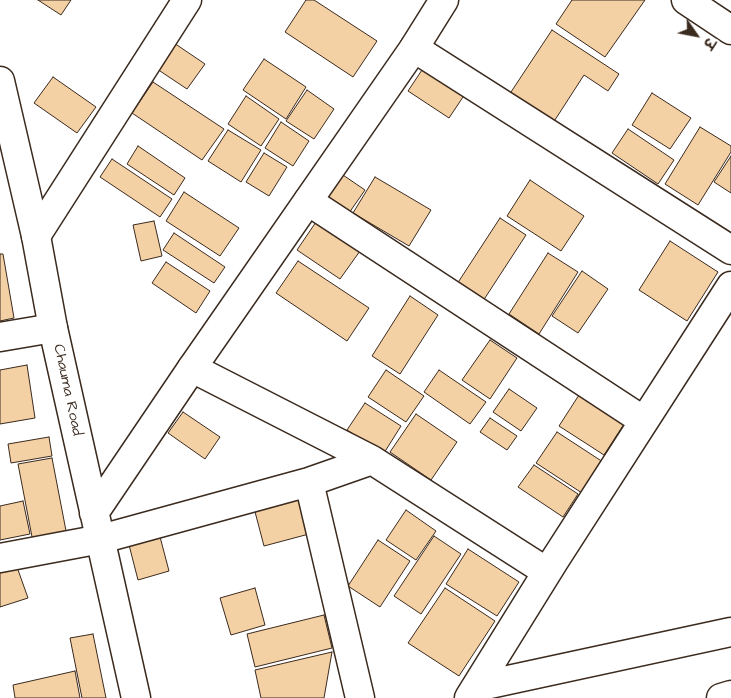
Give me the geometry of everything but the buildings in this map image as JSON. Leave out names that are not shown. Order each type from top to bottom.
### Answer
[{"type":"street","points":[[36,236],[187,0]]},
{"type":"street","points":[[94,513],[414,48],[444,0]]},
{"type":"street","points":[[686,0],[731,30]]},
{"type":"street","points":[[414,48],[731,250]]},
{"type":"street","name":"Chauma Road","points":[[0,81],[36,236],[53,328],[136,698]]},
{"type":"street","points":[[308,201],[644,422]]},
{"type":"street","points":[[472,693],[547,572],[731,286]]},
{"type":"street","points":[[0,337],[53,328]]},
{"type":"street","points":[[192,368],[372,460],[547,572]]},
{"type":"street","points":[[0,558],[101,539],[309,482],[372,460]]},
{"type":"street","points":[[309,482],[360,698]]},
{"type":"street","points":[[472,693],[731,632]]},
{"type":"street","points":[[721,698],[731,695]]}]
